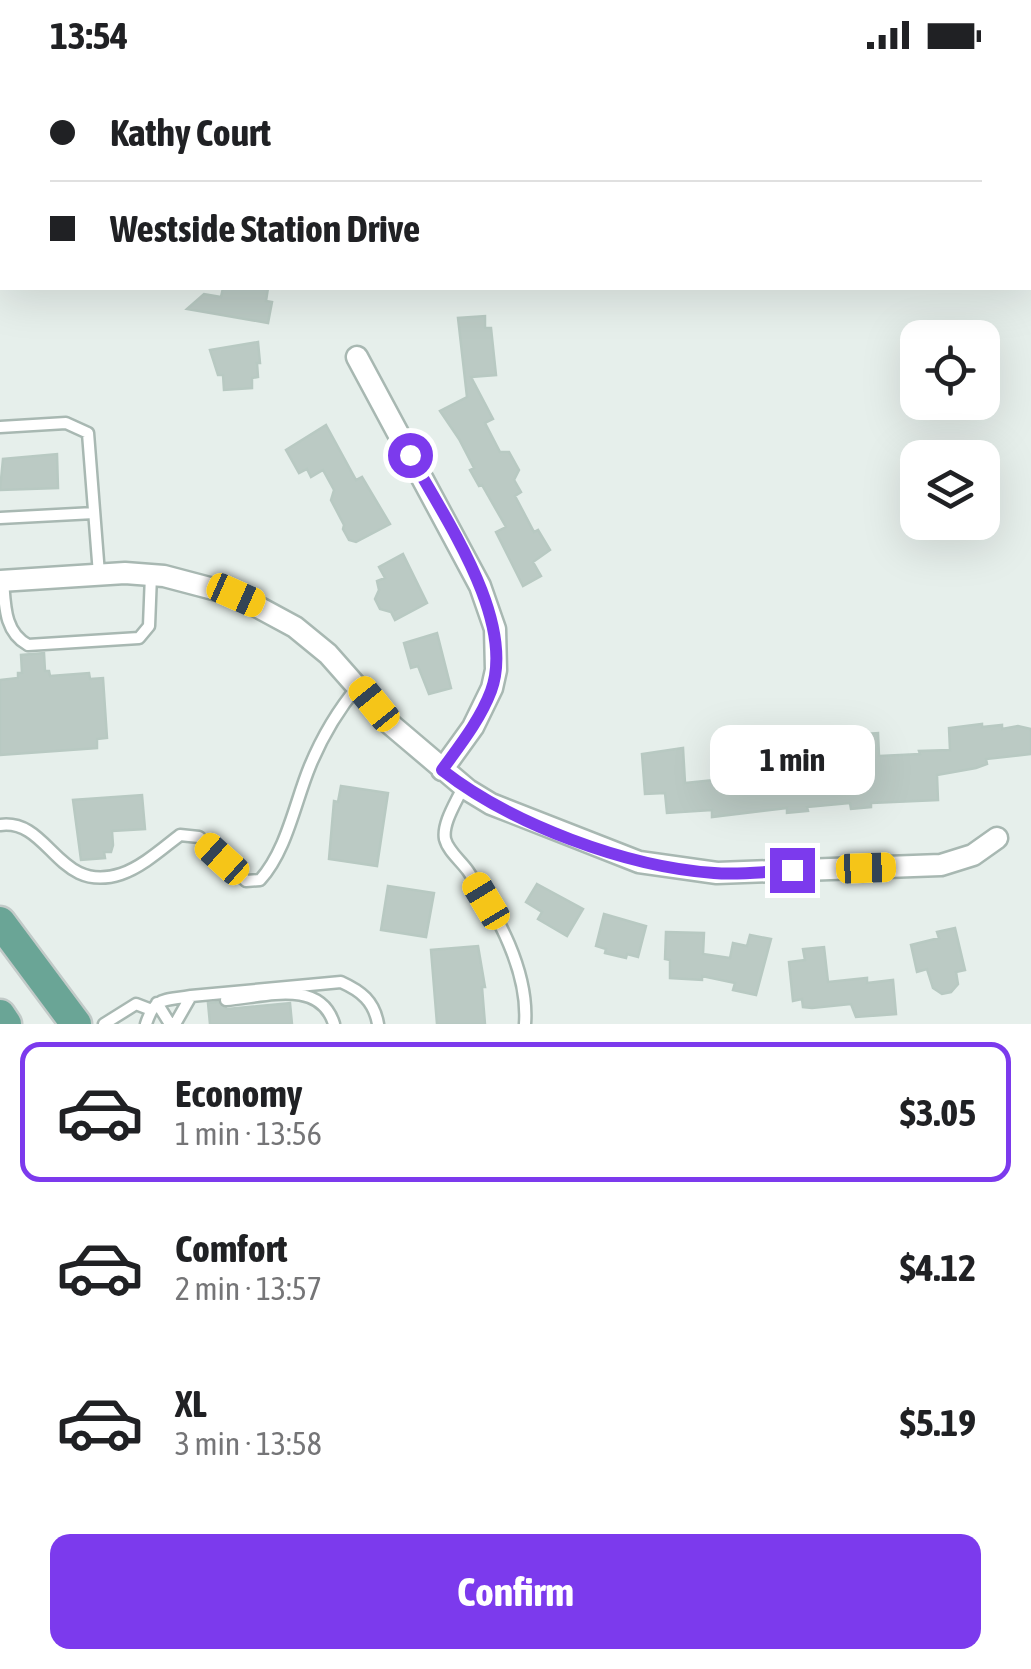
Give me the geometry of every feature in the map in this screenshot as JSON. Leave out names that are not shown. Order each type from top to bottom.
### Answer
[{"type":"main road","points":[[0,922],[76,1024]]},
{"type":"main road","points":[[0,1014],[6,1024]]},
{"type":"street","points":[[357,357],[480,586],[495,630],[496,670],[492,688],[473,727],[442,770]]},
{"type":"street","points":[[1,580],[151,575],[204,584],[258,605],[317,645],[389,723],[463,786],[491,804],[639,862],[717,874],[941,865],[973,855],[998,838]]},
{"type":"lane","points":[[0,428],[66,424],[88,432],[99,574]]},
{"type":"lane","points":[[0,518],[94,513]]},
{"type":"lane","points":[[1,580],[10,626],[17,639],[28,645],[138,638],[149,626],[151,575]]},
{"type":"lane","points":[[0,825],[14,823],[25,827],[67,868],[86,877],[125,873],[180,835],[190,834],[246,880],[260,880],[285,834],[311,764],[332,722],[358,686]]},
{"type":"lane","points":[[463,786],[446,827],[445,840],[499,925],[522,987],[525,1024]]},
{"type":"lane","points":[[104,1024],[136,1004],[153,1006],[196,996],[341,982],[360,990],[368,999],[378,1024]]},
{"type":"lane","points":[[196,996],[215,1001],[310,995],[328,1008],[334,1024]]},
{"type":"lane","points":[[153,1006],[172,1024],[196,996]]},
{"type":"lane","points":[[146,1024],[153,1006]]},
{"type":"building","points":[[223,290],[268,290],[266,301],[272,302],[268,323],[187,309],[204,294],[221,297]]},
{"type":"building","points":[[485,316],[485,328],[491,328],[496,375],[471,377],[493,419],[485,423],[500,452],[509,452],[519,470],[514,480],[521,492],[515,496],[534,532],[538,530],[550,550],[533,562],[541,576],[523,586],[496,532],[506,527],[482,485],[479,486],[459,439],[440,411],[467,397],[458,318]]},
{"type":"building","points":[[258,342],[260,363],[258,377],[252,378],[252,388],[224,390],[223,375],[218,375],[210,350]]},
{"type":"building","points":[[326,425],[356,480],[362,477],[390,524],[356,542],[349,540],[343,529],[331,500],[334,490],[323,470],[311,477],[307,469],[299,473],[286,450]]},
{"type":"building","points":[[57,454],[58,488],[0,490],[3,459]]},
{"type":"building","points":[[403,554],[427,603],[395,620],[391,612],[380,609],[375,599],[377,581],[385,578],[379,567]]},
{"type":"building","points":[[437,633],[451,688],[429,694],[418,666],[411,668],[404,643]]},
{"type":"building","points":[[44,653],[45,671],[50,676],[89,673],[90,679],[103,678],[107,738],[97,739],[97,748],[0,755],[0,680],[18,678],[18,673],[22,673],[21,655]]},
{"type":"building","points":[[982,724],[1031,729],[1031,754],[986,759],[987,764],[976,768],[937,775],[938,800],[871,803],[871,807],[851,809],[850,803],[807,807],[808,811],[787,813],[787,808],[712,817],[712,810],[667,813],[665,793],[645,794],[642,754],[683,748],[685,783],[724,779],[722,746],[746,744],[747,758],[783,756],[783,764],[820,761],[818,737],[878,733],[879,756],[920,754],[919,751],[950,750],[949,728]]},
{"type":"building","points":[[341,786],[388,793],[377,866],[329,859],[334,801],[338,802]]},
{"type":"building","points":[[142,795],[145,829],[112,831],[113,845],[111,852],[104,852],[105,858],[81,860],[73,800]]},
{"type":"building","points":[[537,884],[583,909],[567,936],[538,919],[542,912],[526,902]]},
{"type":"building","points":[[388,886],[434,893],[426,937],[381,930]]},
{"type":"building","points":[[604,914],[646,926],[638,957],[605,953],[606,949],[596,946]]},
{"type":"building","points":[[955,928],[965,970],[956,972],[958,984],[951,992],[942,994],[933,988],[927,969],[917,972],[911,945],[939,938],[937,932]]},
{"type":"building","points":[[666,932],[704,933],[703,954],[730,958],[733,943],[747,946],[750,935],[771,939],[756,995],[733,990],[735,983],[702,976],[702,980],[670,978],[670,960],[665,959]]},
{"type":"building","points":[[478,946],[485,987],[485,1024],[437,1024],[431,950]]},
{"type":"building","points":[[824,947],[828,982],[893,980],[896,1014],[856,1017],[851,1004],[812,1008],[803,1007],[802,999],[793,1001],[789,962],[805,960],[803,949]]},
{"type":"building","points":[[218,1002],[227,1009],[290,1003],[292,1024],[210,1024],[208,1003]]},
{"type":"route","points":[[410,455],[480,586],[495,630],[496,670],[492,688],[473,727],[442,770],[491,804],[639,862],[717,874],[792,870]]}]
